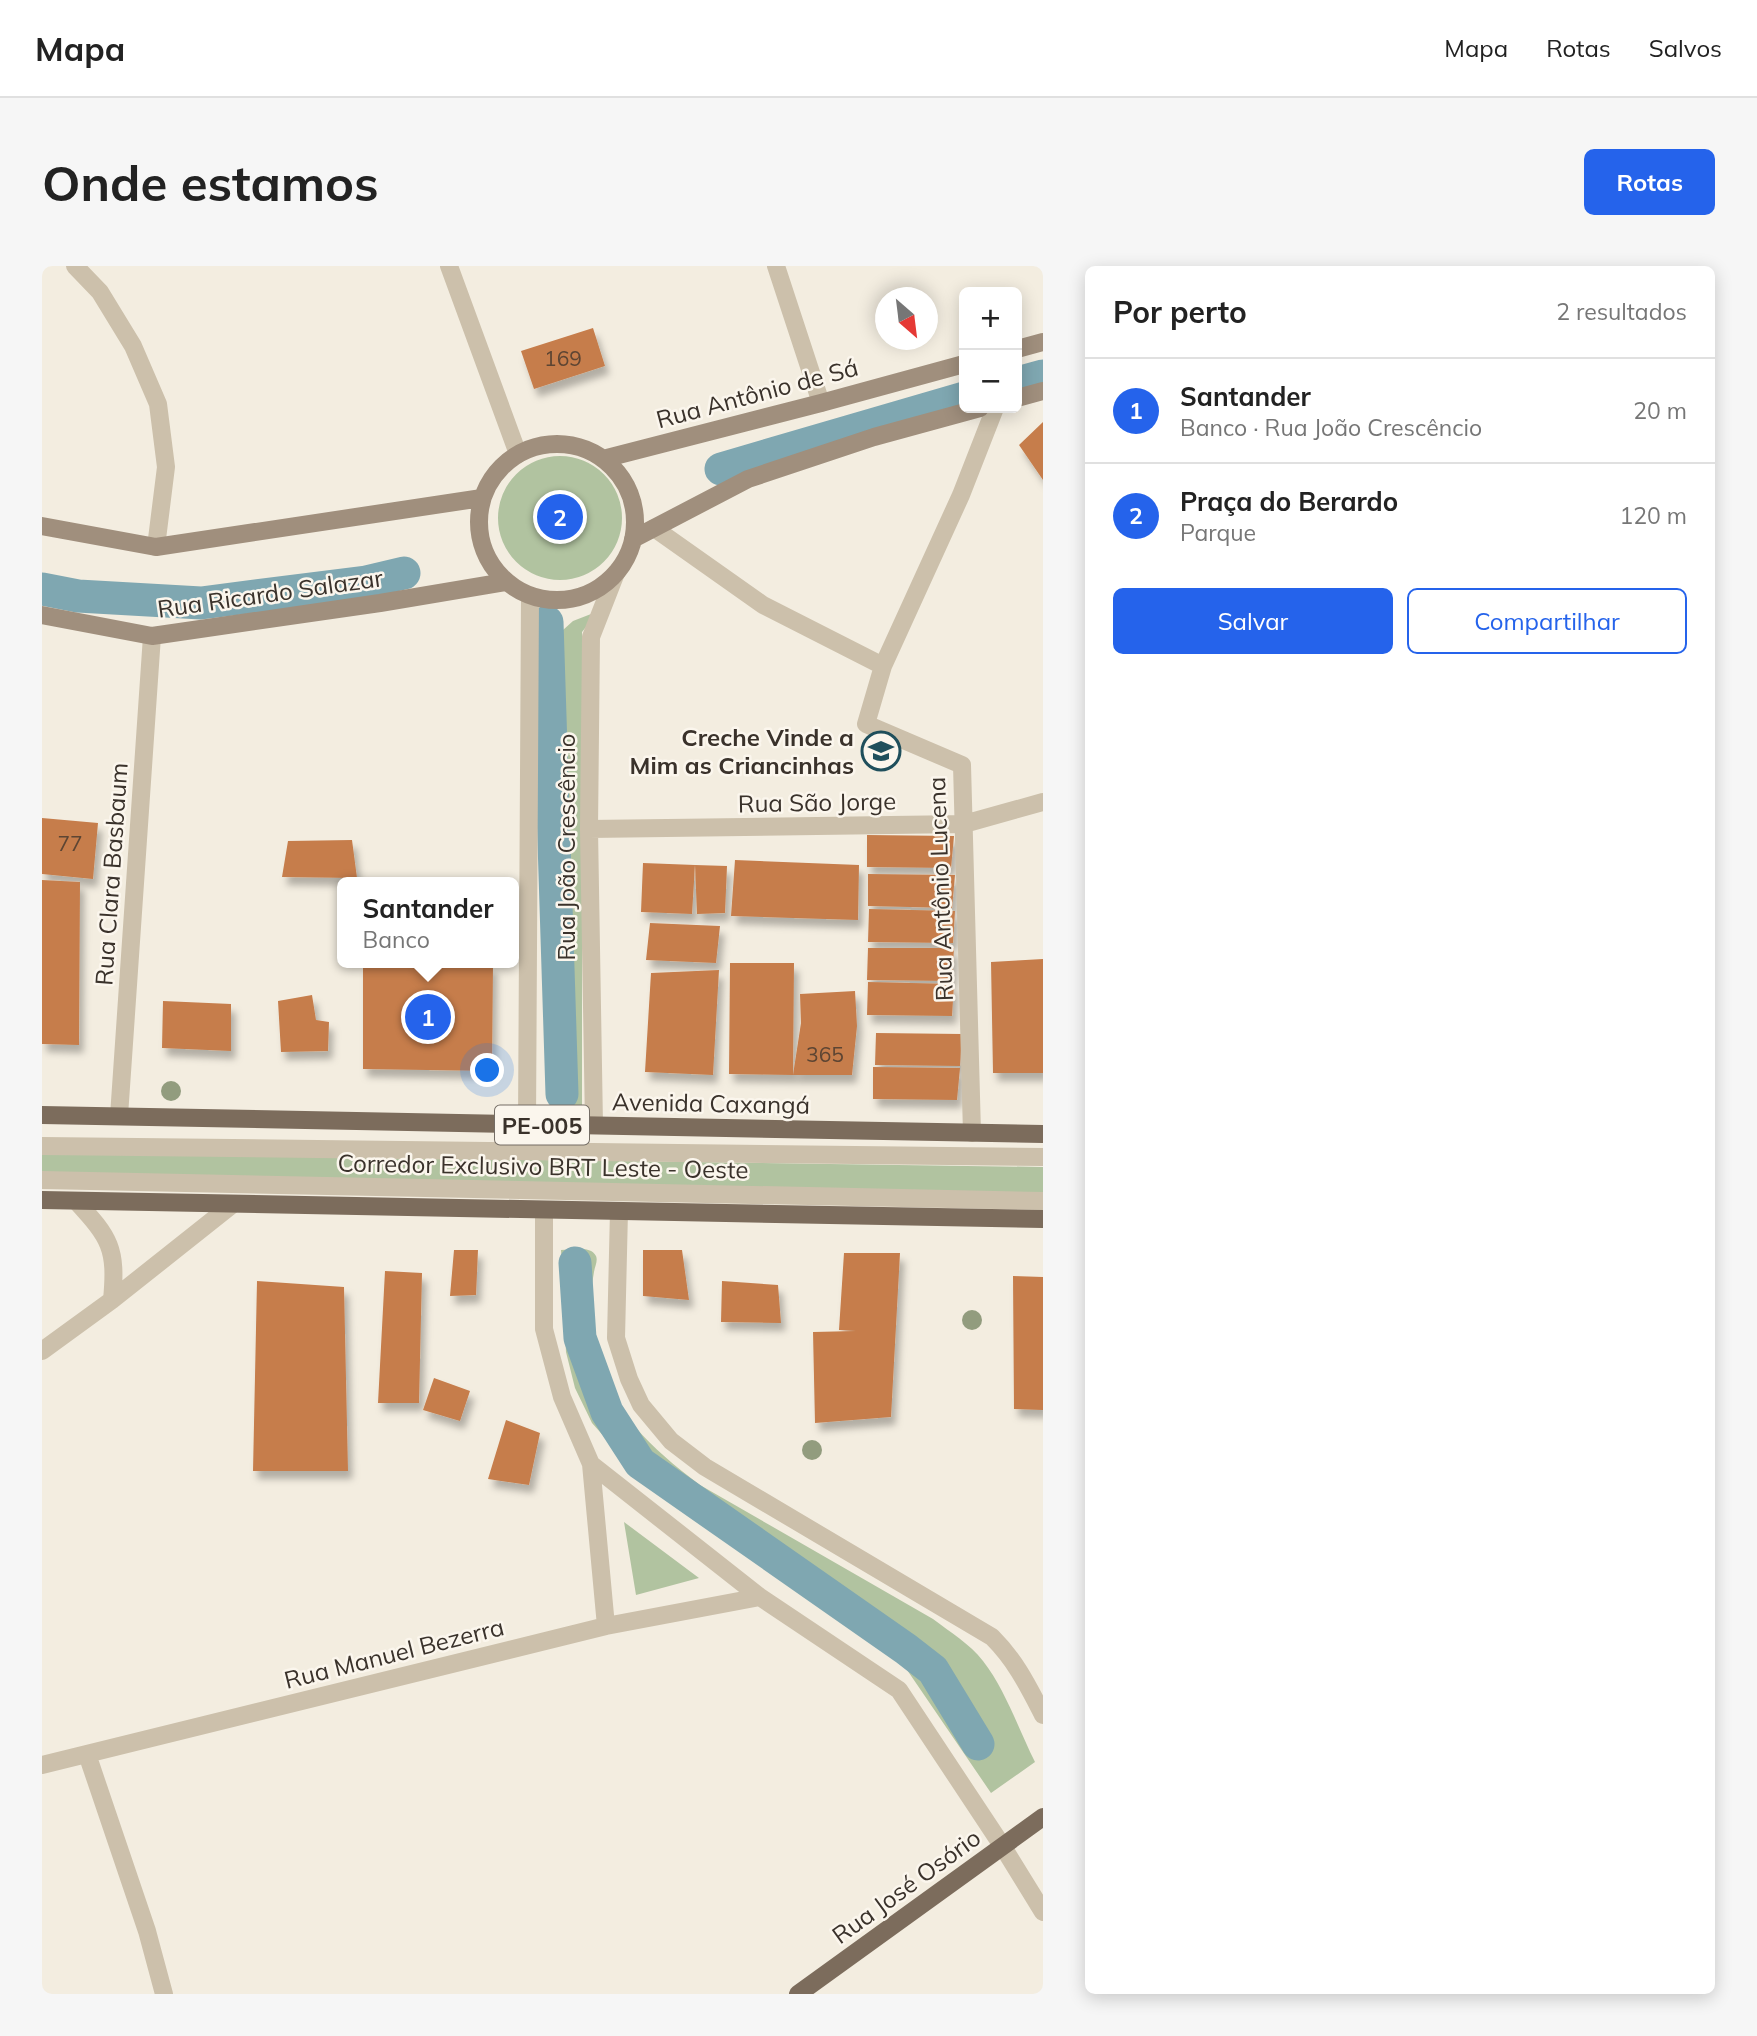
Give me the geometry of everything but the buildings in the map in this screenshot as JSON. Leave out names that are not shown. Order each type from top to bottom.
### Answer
[{"type":"main road","name":"Avenida Caxangá","points":[[42,1115],[1043,1134]]},
{"type":"main road","points":[[42,1200],[1043,1219]]},
{"type":"main road","name":"Rua José Osório","points":[[798,1994],[1043,1817]]},
{"type":"street","points":[[75,266],[100,292],[133,346],[158,404],[166,467],[156,547]]},
{"type":"street","points":[[449,266],[518,454]]},
{"type":"street","points":[[776,266],[821,403]]},
{"type":"street","points":[[1022,348],[1043,342]]},
{"type":"street","name":"Rua Antônio de Sá","points":[[603,459],[959,365]]},
{"type":"street","points":[[1022,397],[1042,393]]},
{"type":"street","points":[[633,539],[748,479],[874,437],[963,413]]},
{"type":"street","points":[[654,528],[763,605],[883,666],[961,495],[993,413]]},
{"type":"street","points":[[561,444],[583,449],[603,459],[620,475],[631,494],[635,516],[633,539],[627,557],[616,573],[598,589],[577,598],[553,601],[530,597],[505,582],[490,565],[480,543],[478,520],[482,498],[490,480],[518,454],[539,446],[561,444]]},
{"type":"street","points":[[42,526],[156,547],[482,498]]},
{"type":"street","name":"Rua João Crescêncio","points":[[594,1125],[589,829],[591,636],[616,573]]},
{"type":"street","name":"Rua Ricardo Salazar","points":[[42,615],[152,636],[505,582]]},
{"type":"street","name":"Rua João Crescêncio","points":[[527,1124],[530,597]]},
{"type":"street","name":"Rua Clara Basbaum","points":[[118,1116],[152,636]]},
{"type":"street","name":"Rua Antônio Lucena","points":[[883,666],[866,724],[962,765],[972,1133]]},
{"type":"street","name":"Rua São Jorge","points":[[589,829],[964,824],[1043,802]]},
{"type":"street","name":"Corredor Exclusivo BRT Leste - Oeste","points":[[42,1146],[1043,1157]]},
{"type":"street","name":"Corredor Exclusivo BRT Leste - Oeste","points":[[42,1180],[1043,1200]]},
{"type":"street","points":[[76,1201],[98,1224],[113,1251],[112,1300]]},
{"type":"street","points":[[42,1351],[112,1300],[233,1204]]},
{"type":"street","points":[[544,1210],[544,1329],[562,1397],[590,1464],[606,1626]]},
{"type":"street","points":[[619,1211],[616,1338],[640,1405],[671,1441],[705,1467],[992,1637],[1009,1654],[1043,1715]]},
{"type":"street","points":[[590,1464],[760,1597],[899,1690],[1043,1912]]},
{"type":"street","name":"Rua Manuel Bezerra","points":[[42,1765],[606,1626],[760,1597]]},
{"type":"street","points":[[87,1754],[147,1931],[163,1994]]},
{"type":"green space","points":[[560,456],[584,461],[604,474],[617,494],[622,518],[617,542],[604,562],[584,575],[560,580],[536,575],[516,562],[503,542],[498,518],[503,494],[516,474],[536,461]]},
{"type":"green space","points":[[591,614],[590,622],[582,632],[582,1108],[553,1106],[563,630],[573,621]]},
{"type":"green space","points":[[42,1153],[1043,1167],[1043,1194],[42,1177]]},
{"type":"green space","points":[[585,1249],[596,1256],[590,1320],[593,1339],[613,1393],[649,1442],[700,1485],[933,1619],[966,1644],[991,1672],[1035,1762],[991,1793],[903,1664],[631,1467],[592,1423],[575,1388],[566,1352],[561,1250]]},
{"type":"green space","points":[[624,1522],[699,1578],[636,1595]]},
{"type":"waterway","points":[[1022,382],[1043,376]]},
{"type":"waterway","points":[[721,469],[959,399]]},
{"type":"waterway","points":[[42,589],[78,596],[201,603],[366,582],[404,573]]},
{"type":"waterway","points":[[547,622],[562,1094]]},
{"type":"waterway","points":[[575,1263],[580,1338],[607,1412],[640,1463],[933,1670],[978,1744]]},
{"type":"place","name":"Praça do Berardo","points":[[560,517]]},
{"type":"place","name":"Creche Vinde a Mim as Criancinhas","points":[[881,751]]},
{"type":"place","name":"Santander","points":[[428,1017]]}]
